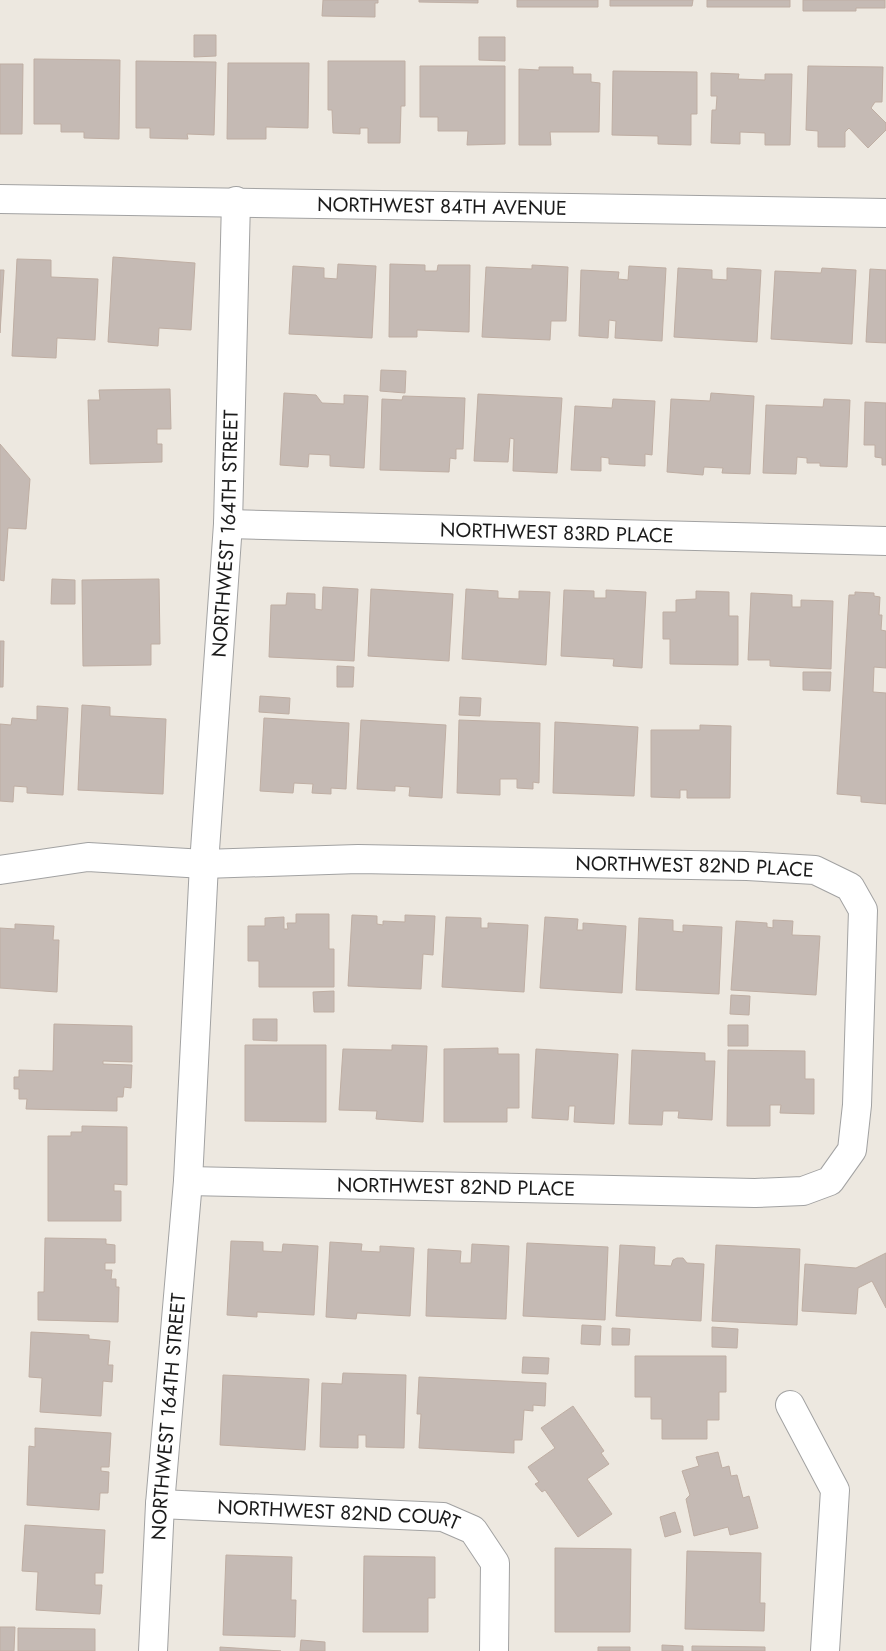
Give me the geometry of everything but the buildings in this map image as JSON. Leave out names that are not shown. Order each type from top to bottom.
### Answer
[{"type":"street","name":"NORTHWEST 84TH AVENUE","points":[[0,199],[886,213]]},
{"type":"street","name":"NORTHWEST 164TH STREET","points":[[204,864],[228,524],[236,202]]},
{"type":"street","name":"NORTHWEST 83RD PLACE","points":[[228,524],[886,541]]},
{"type":"street","name":"NORTHWEST 82ND PLACE","points":[[0,870],[88,857],[204,864],[358,859],[746,866],[815,870],[850,887],[863,910],[857,1105],[852,1150],[830,1181],[803,1191],[755,1193],[188,1181]]},
{"type":"street","points":[[188,1181],[204,864]]},
{"type":"street","name":"NORTHWEST 164TH STREET","points":[[152,1651],[160,1504],[188,1181]]},
{"type":"street","points":[[790,1406],[835,1490],[825,1651]]},
{"type":"street","name":"NORTHWEST 82ND COURT","points":[[160,1504],[443,1517],[474,1530],[495,1563],[494,1651]]}]
